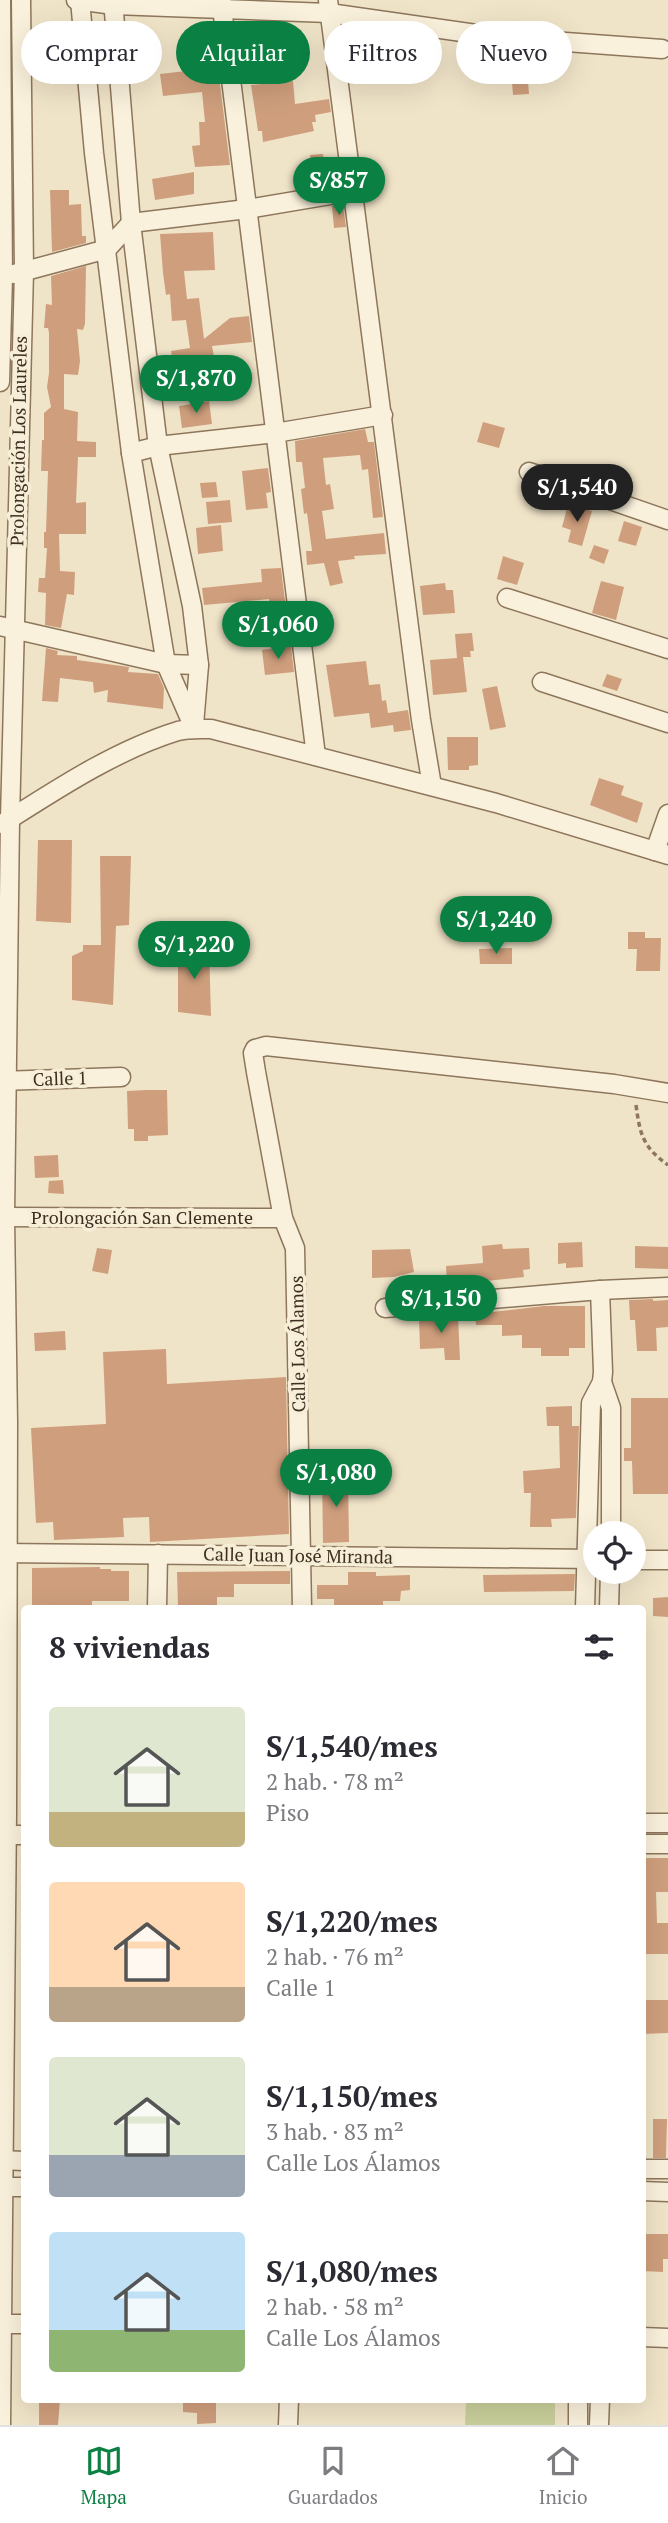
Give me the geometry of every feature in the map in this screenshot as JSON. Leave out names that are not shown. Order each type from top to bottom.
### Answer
[{"type":"street","name":"Prolongación Los Laureles","points":[[0,382],[1,0]]},
{"type":"street","name":"Prolongación Los Laureles","points":[[1,2425],[1,2160],[10,1835],[3,1553],[8,1422],[3,1217],[5,822],[7,627],[24,271],[21,0]]},
{"type":"street","points":[[194,728],[166,664],[131,453],[94,153],[79,0],[328,7],[497,37],[662,49]]},
{"type":"street","points":[[113,2],[131,223],[158,446],[192,606],[199,665],[194,728]]},
{"type":"street","points":[[221,4],[316,756]]},
{"type":"street","points":[[328,7],[421,720],[432,786]]},
{"type":"street","points":[[1,161],[24,157]]},
{"type":"street","points":[[2,277],[107,249],[131,223],[247,209],[354,191]]},
{"type":"street","points":[[131,453],[158,446],[275,433],[383,415]]},
{"type":"street","points":[[529,472],[668,520]]},
{"type":"street","points":[[507,598],[668,649]]},
{"type":"street","points":[[7,627],[166,664],[199,665]]},
{"type":"street","points":[[542,682],[668,723]]},
{"type":"street","points":[[5,822],[123,754],[180,730],[194,728],[211,729],[496,803],[662,853],[668,814]]},
{"type":"street","points":[[283,1218],[253,1054],[259,1046],[668,1093]]},
{"type":"street","name":"Calle 1","points":[[3,1081],[121,1077]]},
{"type":"street","name":"Prolongación San Clemente","points":[[3,1217],[283,1218]]},
{"type":"street","name":"Calle Los Álamos","points":[[283,1218],[295,1248],[302,1605]]},
{"type":"street","points":[[385,1308],[668,1287]]},
{"type":"street","points":[[600,1290],[602,1382],[611,1408],[611,1521]]},
{"type":"street","points":[[591,1521],[591,1403],[602,1382]]},
{"type":"street","name":"Calle Juan José Miranda","points":[[3,1553],[583,1559]]},
{"type":"street","points":[[157,1605],[158,1554]]},
{"type":"street","points":[[646,1560],[668,1560]]},
{"type":"street","points":[[585,1605],[588,1584]]},
{"type":"street","points":[[609,1605],[610,1584]]},
{"type":"street","points":[[646,1823],[668,1823]]},
{"type":"street","points":[[646,1844],[668,1844]]},
{"type":"street","points":[[1,2160],[21,2161]]},
{"type":"street","points":[[646,2169],[668,2169]]},
{"type":"street","points":[[1,2187],[21,2187]]},
{"type":"street","points":[[646,2191],[668,2192]]},
{"type":"street","points":[[1,2324],[21,2324]]},
{"type":"street","points":[[646,2337],[668,2338]]},
{"type":"street","points":[[288,2425],[289,2403]]},
{"type":"street","points":[[578,2403],[578,2425]]},
{"type":"street","points":[[599,2425],[600,2403]]},
{"type":"path","points":[[634,1088],[639,1131],[650,1152],[668,1165]]},
{"type":"green space","points":[[466,2403],[555,2403],[555,2425],[465,2425]]},
{"type":"building","points":[[176,72],[176,84],[220,84],[230,165],[195,167],[192,146],[200,145],[199,122],[205,122],[202,92],[163,96],[162,74]]},
{"type":"building","points":[[293,84],[295,104],[329,99],[331,112],[315,115],[316,122],[312,122],[314,131],[263,142],[262,131],[258,131],[251,85]]},
{"type":"building","points":[[512,84],[528,84],[529,94],[513,95]]},
{"type":"building","points":[[323,154],[325,170],[312,172],[310,155]]},
{"type":"building","points":[[194,172],[194,194],[155,200],[152,179]]},
{"type":"building","points":[[50,190],[69,190],[69,205],[81,204],[82,236],[86,236],[86,243],[52,252]]},
{"type":"building","points":[[343,205],[346,227],[334,228],[332,206]]},
{"type":"building","points":[[213,232],[215,270],[184,271],[187,299],[199,298],[204,339],[230,318],[249,316],[252,342],[212,346],[215,362],[174,368],[171,351],[190,348],[186,320],[172,321],[170,294],[166,295],[160,234]]},
{"type":"building","points":[[86,266],[85,324],[83,330],[77,329],[80,361],[78,375],[64,374],[64,409],[78,412],[77,441],[96,442],[96,457],[78,457],[76,503],[86,502],[86,534],[59,534],[60,571],[75,572],[74,595],[67,594],[61,628],[45,625],[46,593],[38,592],[39,578],[45,578],[47,548],[44,548],[44,532],[48,471],[41,471],[42,440],[44,413],[51,407],[47,387],[49,333],[48,328],[44,328],[46,304],[52,305],[51,276]]},
{"type":"building","points":[[209,401],[212,424],[182,428],[179,406]]},
{"type":"building","points":[[483,422],[505,428],[499,448],[477,442]]},
{"type":"building","points":[[365,429],[368,442],[374,442],[383,517],[373,518],[368,469],[362,470],[360,455],[323,458],[326,485],[330,484],[334,509],[322,511],[326,539],[384,533],[386,554],[354,556],[355,559],[338,561],[343,583],[330,586],[324,563],[307,565],[306,551],[312,551],[301,489],[305,488],[302,462],[296,462],[295,441]]},
{"type":"building","points":[[268,468],[271,492],[266,493],[268,508],[246,510],[242,471]]},
{"type":"building","points":[[216,482],[218,497],[202,498],[200,483]]},
{"type":"building","points":[[230,500],[232,522],[208,524],[206,502]]},
{"type":"building","points":[[568,505],[592,511],[582,546],[568,542],[571,530],[562,527]]},
{"type":"building","points":[[624,521],[642,527],[636,546],[618,541]]},
{"type":"building","points":[[221,525],[223,551],[198,554],[196,528]]},
{"type":"building","points":[[594,545],[609,550],[604,564],[589,558]]},
{"type":"building","points":[[503,556],[524,563],[517,585],[497,579]]},
{"type":"building","points":[[281,568],[286,609],[269,609],[269,599],[204,605],[202,588],[262,582],[261,569]]},
{"type":"building","points":[[601,581],[624,587],[616,620],[592,613]]},
{"type":"building","points":[[445,583],[446,590],[453,590],[455,613],[423,615],[420,586]]},
{"type":"building","points":[[472,633],[474,651],[470,651],[471,657],[463,657],[467,692],[433,695],[430,660],[457,658],[455,634]]},
{"type":"building","points":[[291,646],[294,672],[265,675],[262,650]]},
{"type":"building","points":[[46,648],[58,651],[57,655],[77,656],[77,660],[129,667],[128,672],[158,674],[164,688],[163,709],[107,702],[108,690],[94,693],[93,682],[60,678],[58,702],[42,701]]},
{"type":"building","points":[[366,661],[369,685],[380,684],[382,701],[386,700],[388,713],[408,710],[411,730],[394,732],[393,725],[371,728],[369,713],[334,717],[326,665]]},
{"type":"building","points":[[607,674],[622,679],[617,691],[602,686]]},
{"type":"building","points":[[497,686],[506,727],[490,730],[482,689]]},
{"type":"building","points":[[447,737],[478,737],[478,765],[469,766],[469,770],[448,770]]},
{"type":"building","points":[[599,778],[624,786],[621,795],[643,803],[637,823],[590,805]]},
{"type":"building","points":[[38,840],[72,840],[71,923],[36,921]]},
{"type":"building","points":[[100,856],[131,856],[129,925],[116,926],[113,1005],[72,1000],[72,956],[83,951],[83,945],[101,945]]},
{"type":"building","points":[[628,932],[645,932],[645,938],[661,938],[660,971],[636,971],[637,949],[628,949]]},
{"type":"building","points":[[178,947],[209,947],[211,1016],[178,1012]]},
{"type":"building","points":[[512,948],[512,964],[480,964],[479,949]]},
{"type":"building","points":[[167,1090],[168,1135],[148,1136],[148,1141],[134,1141],[134,1129],[128,1129],[127,1091]]},
{"type":"building","points":[[58,1155],[59,1177],[35,1178],[34,1156]]},
{"type":"building","points":[[63,1180],[64,1194],[48,1193],[49,1181]]},
{"type":"building","points":[[582,1242],[583,1267],[566,1268],[566,1263],[558,1264],[558,1243]]},
{"type":"building","points":[[502,1244],[503,1249],[529,1248],[530,1269],[523,1270],[524,1277],[447,1285],[446,1266],[483,1263],[482,1246]]},
{"type":"building","points":[[635,1246],[668,1247],[668,1269],[635,1268]]},
{"type":"building","points":[[97,1248],[112,1250],[108,1274],[92,1271]]},
{"type":"building","points":[[410,1249],[414,1272],[394,1277],[372,1278],[372,1250]]},
{"type":"building","points":[[629,1300],[668,1300],[668,1327],[656,1328],[657,1351],[637,1351],[635,1320],[630,1320]]},
{"type":"building","points":[[544,1306],[585,1306],[585,1348],[569,1348],[569,1356],[541,1356],[541,1348],[522,1348],[522,1335],[502,1336],[502,1325],[476,1325],[475,1314]]},
{"type":"building","points":[[458,1316],[460,1360],[445,1360],[444,1348],[420,1349],[419,1318]]},
{"type":"building","points":[[65,1331],[66,1350],[35,1351],[34,1333]]},
{"type":"building","points":[[166,1349],[167,1384],[286,1377],[289,1534],[150,1542],[149,1517],[123,1518],[124,1537],[54,1540],[53,1522],[36,1523],[31,1428],[106,1424],[103,1352]]},
{"type":"building","points":[[631,1398],[668,1398],[668,1494],[633,1494],[632,1461],[624,1461],[624,1448],[631,1448]]},
{"type":"building","points":[[572,1406],[572,1426],[579,1426],[576,1518],[551,1519],[552,1527],[530,1527],[531,1493],[524,1493],[523,1471],[560,1468],[559,1426],[547,1426],[546,1407]]},
{"type":"building","points":[[348,1475],[349,1542],[323,1543],[322,1476]]},
{"type":"building","points":[[100,1567],[111,1571],[129,1571],[129,1601],[92,1601],[92,1605],[32,1605],[32,1568]]},
{"type":"building","points":[[290,1571],[290,1584],[234,1584],[234,1597],[217,1597],[217,1605],[178,1605],[177,1572]]},
{"type":"building","points":[[348,1572],[376,1572],[376,1576],[410,1575],[410,1590],[401,1591],[400,1601],[383,1601],[383,1605],[334,1605],[334,1599],[317,1599],[317,1585],[348,1585]]},
{"type":"building","points":[[575,1574],[574,1591],[484,1592],[483,1575]]},
{"type":"building","points":[[668,1597],[668,1617],[653,1616],[653,1598]]},
{"type":"building","points":[[646,1858],[668,1858],[668,1892],[656,1892],[657,1923],[668,1923],[668,1954],[646,1954]]},
{"type":"building","points":[[646,2000],[668,2000],[668,2033],[646,2034]]},
{"type":"building","points":[[653,2119],[667,2119],[666,2158],[653,2158]]},
{"type":"building","points":[[646,2234],[668,2234],[668,2259],[663,2259],[663,2272],[646,2271]]},
{"type":"building","points":[[39,2403],[60,2403],[58,2425],[39,2425]]},
{"type":"building","points":[[183,2403],[216,2403],[216,2423],[197,2424],[197,2413],[183,2412]]}]
